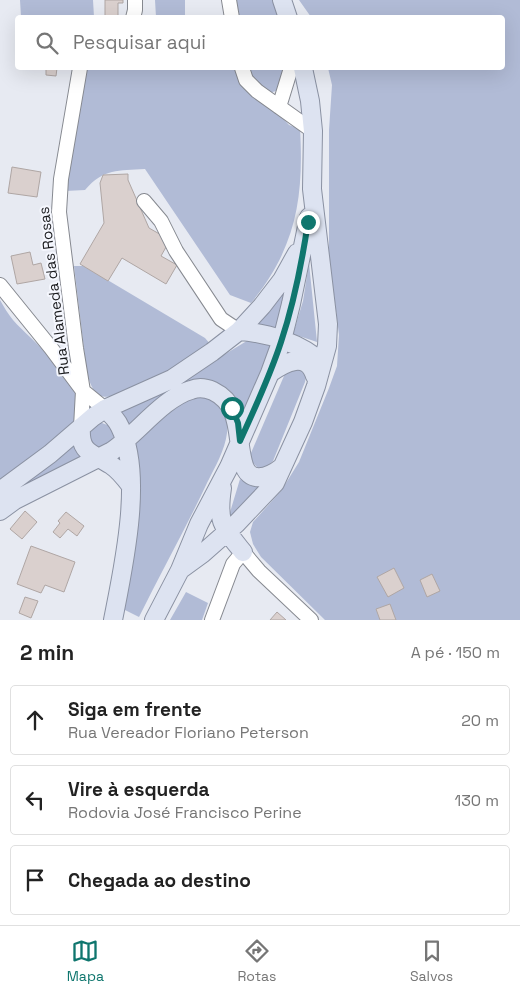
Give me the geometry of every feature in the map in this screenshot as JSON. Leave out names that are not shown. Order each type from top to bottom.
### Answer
[{"type":"main road","points":[[282,0],[287,15]]},
{"type":"main road","points":[[154,620],[180,570],[199,524],[240,441],[270,373],[282,340],[305,240],[312,190],[313,131],[310,101],[303,70]]},
{"type":"main road","points":[[180,570],[202,554],[247,513],[275,484],[316,386],[327,346],[328,324],[312,190]]},
{"type":"main road","points":[[0,491],[50,454],[92,417],[172,379],[239,331],[282,280],[305,240]]},
{"type":"main road","points":[[239,331],[258,332],[282,340],[309,352],[322,363]]},
{"type":"main road","points":[[270,373],[285,363],[297,360],[304,362],[314,372],[316,386]]},
{"type":"main road","points":[[0,511],[15,500],[125,442],[177,396],[200,388],[209,389],[224,398],[232,408],[238,423],[243,463],[248,471],[255,477],[264,478],[282,467]]},
{"type":"main road","points":[[106,409],[120,426],[125,442],[130,486],[130,518],[113,620]]},
{"type":"main road","points":[[238,423],[226,471],[220,510],[222,525],[243,552]]},
{"type":"main road","points":[[81,427],[81,442],[87,452],[112,465],[130,486]]},
{"type":"main road","points":[[243,552],[241,540],[247,513]]},
{"type":"street","points":[[134,15],[135,0]]},
{"type":"street","points":[[229,0],[232,15]]},
{"type":"street","name":"Rua Alameda das Rosas","points":[[80,70],[61,179],[59,212],[83,391],[81,427]]},
{"type":"street","points":[[243,70],[246,80],[256,91],[313,131]]},
{"type":"street","points":[[279,107],[290,70]]},
{"type":"street","points":[[144,201],[161,221],[176,251],[221,319],[239,331]]},
{"type":"street","points":[[0,285],[83,391],[106,409]]},
{"type":"street","points":[[212,620],[233,564],[243,552],[259,571],[311,620]]},
{"type":"shaded area","points":[[20,0],[93,0],[94,15],[21,15]]},
{"type":"shaded area","points":[[155,0],[185,0],[185,15],[156,15]]},
{"type":"shaded area","points":[[234,0],[272,0],[279,15],[237,15]]},
{"type":"shaded area","points":[[299,0],[520,0],[520,620],[325,620],[261,557],[253,544],[250,532],[253,522],[281,491],[299,462],[337,366],[339,335],[329,254],[329,130],[332,85],[328,70],[505,70],[505,15],[310,15]]},
{"type":"shaded area","points":[[83,70],[240,70],[289,125],[300,129],[300,178],[294,221],[278,262],[266,283],[251,303],[230,295],[145,169],[112,172],[99,178],[85,190],[65,191]]},
{"type":"shaded area","points":[[247,70],[284,70],[276,91],[265,92],[254,82]]},
{"type":"shaded area","points":[[309,263],[317,342],[293,334],[303,301]]},
{"type":"shaded area","points":[[74,266],[84,266],[205,338],[211,345],[175,370],[113,396],[107,397],[98,394],[95,392],[87,374]]},
{"type":"shaded area","points":[[290,278],[277,328],[257,325]]},
{"type":"shaded area","points":[[0,300],[13,320],[58,365],[75,393],[78,407],[76,421],[70,431],[0,482]]},
{"type":"shaded area","points":[[250,339],[272,344],[245,412],[233,394],[215,382],[127,429],[116,412],[181,381]]},
{"type":"shaded area","points":[[287,369],[301,369],[306,377],[305,382],[273,461],[266,467],[258,468],[251,461],[251,453]]},
{"type":"shaded area","points":[[202,396],[214,401],[225,414],[227,433],[224,446],[199,500],[139,617],[123,609],[135,544],[141,489],[135,446],[137,440],[175,407],[184,401]]},
{"type":"shaded area","points":[[98,423],[110,426],[114,437],[113,441],[99,448],[91,444],[89,432]]},
{"type":"shaded area","points":[[74,443],[84,459],[0,502],[0,499]]},
{"type":"shaded area","points":[[240,479],[251,486],[263,487],[228,519]]},
{"type":"shaded area","points":[[186,592],[208,603],[202,620],[170,620]]},
{"type":"building","points":[[105,0],[123,0],[123,3],[118,3],[118,15],[105,15]]},
{"type":"building","points":[[46,70],[57,70],[56,76],[46,75]]},
{"type":"building","points":[[12,167],[41,172],[37,197],[8,193]]},
{"type":"building","points":[[128,174],[128,180],[149,228],[170,240],[161,256],[177,265],[166,284],[122,258],[108,281],[80,264],[104,223],[100,183],[103,175]]},
{"type":"building","points":[[30,252],[33,265],[41,263],[45,279],[17,284],[11,256]]},
{"type":"building","points":[[25,511],[37,522],[22,539],[10,529]]},
{"type":"building","points":[[66,512],[84,526],[77,536],[68,529],[60,538],[53,532],[60,523],[58,521]]},
{"type":"building","points":[[31,546],[75,562],[64,592],[45,585],[41,593],[17,584]]},
{"type":"building","points":[[394,568],[404,588],[388,597],[377,577]]},
{"type":"building","points":[[432,574],[440,591],[427,597],[420,580]]},
{"type":"building","points":[[25,597],[38,601],[31,618],[19,613]]},
{"type":"building","points":[[390,604],[396,620],[380,620],[376,609]]},
{"type":"building","points":[[277,612],[286,620],[270,620]]},
{"type":"route","points":[[232,408],[238,423],[240,441],[270,373],[282,340],[292,304],[308,222]]}]
